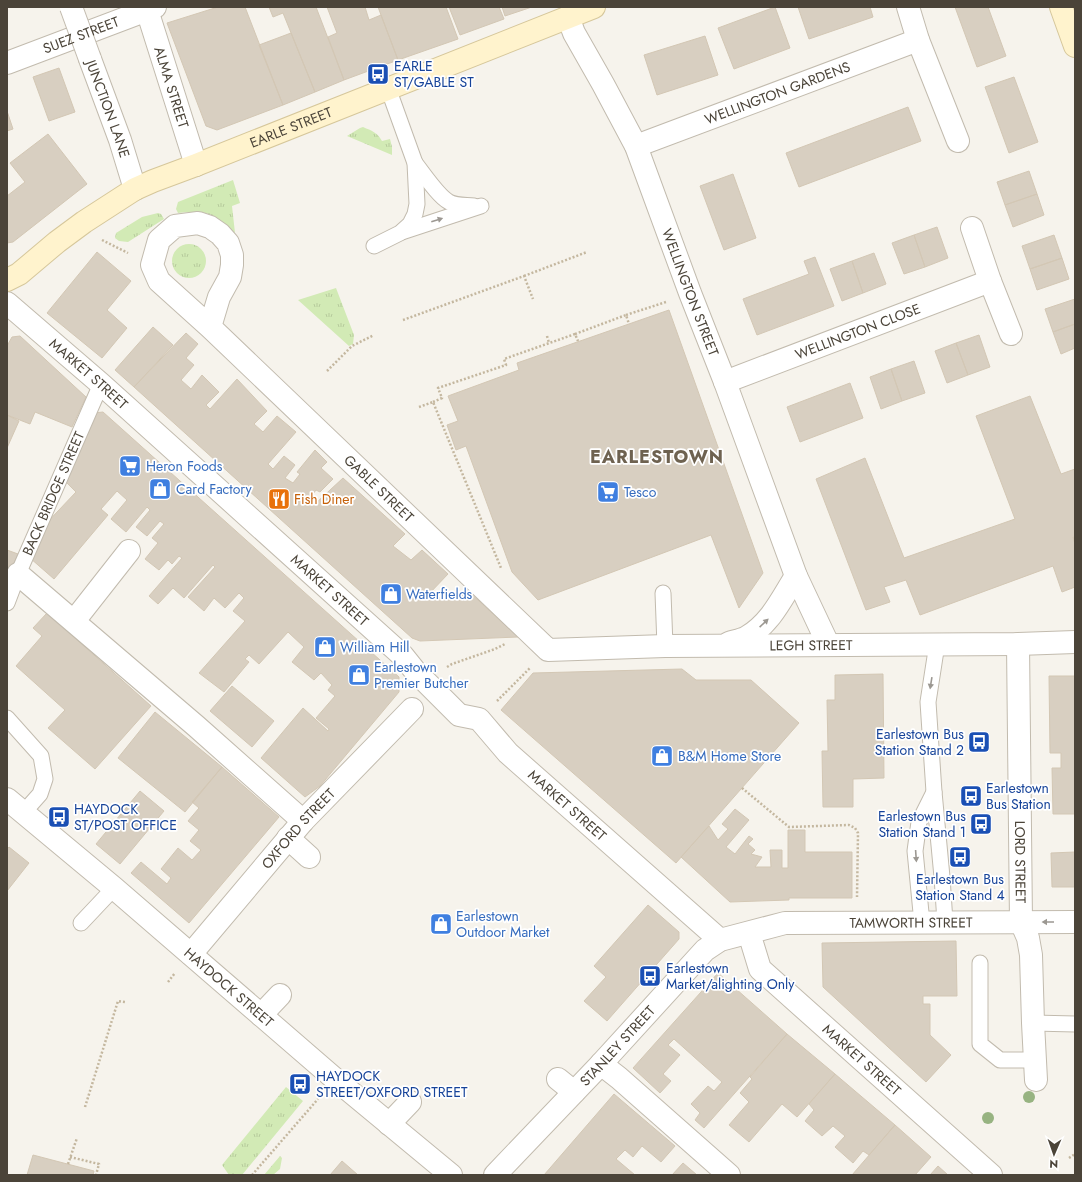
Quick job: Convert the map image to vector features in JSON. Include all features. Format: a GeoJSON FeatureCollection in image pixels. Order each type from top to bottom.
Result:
{"type":"FeatureCollection","features":[{"type":"Feature","properties":{"kind":"street","name":"JUNCTION LANE"},"geometry":{"type":"LineString","coordinates":[[71,7],[120,140],[135,189]]}},
{"type":"Feature","properties":{"kind":"street","name":"EARLE STREET"},"geometry":{"type":"LineString","coordinates":[[7,280],[18,274],[84,222],[135,189],[153,180],[196,165],[594,7]]}},
{"type":"Feature","properties":{"kind":"street"},"geometry":{"type":"LineString","coordinates":[[908,7],[918,40],[958,141]]}},
{"type":"Feature","properties":{"kind":"street"},"geometry":{"type":"LineString","coordinates":[[1061,7],[1075,46]]}},
{"type":"Feature","properties":{"kind":"street","name":"SUEZ STREET"},"geometry":{"type":"LineString","coordinates":[[7,63],[151,8]]}},
{"type":"Feature","properties":{"kind":"street","name":"ALMA STREET"},"geometry":{"type":"LineString","coordinates":[[151,8],[196,165]]}},
{"type":"Feature","properties":{"kind":"street","name":"WELLINGTON STREET"},"geometry":{"type":"LineString","coordinates":[[568,17],[574,33],[636,146],[796,576],[828,644]]}},
{"type":"Feature","properties":{"kind":"street","name":"WELLINGTON GARDENS"},"geometry":{"type":"LineString","coordinates":[[636,146],[918,40]]}},
{"type":"Feature","properties":{"kind":"street"},"geometry":{"type":"LineString","coordinates":[[152,265],[159,240],[175,226],[198,223],[210,227],[220,234],[228,243],[232,255],[232,265],[230,276],[219,297],[210,327]]}},
{"type":"Feature","properties":{"kind":"street"},"geometry":{"type":"LineString","coordinates":[[972,228],[990,281],[1011,334]]}},
{"type":"Feature","properties":{"kind":"street","name":"GABLE STREET"},"geometry":{"type":"LineString","coordinates":[[152,265],[159,281],[210,327],[548,650]]}},
{"type":"Feature","properties":{"kind":"street","name":"WELLINGTON CLOSE"},"geometry":{"type":"LineString","coordinates":[[725,382],[990,281]]}},
{"type":"Feature","properties":{"kind":"street","name":"MARKET STREET"},"geometry":{"type":"LineString","coordinates":[[7,303],[101,384],[397,650],[459,715],[479,719],[508,753],[720,940]]}},
{"type":"Feature","properties":{"kind":"street"},"geometry":{"type":"LineString","coordinates":[[74,621],[129,551]]}},
{"type":"Feature","properties":{"kind":"street"},"geometry":{"type":"LineString","coordinates":[[18,574],[196,726],[303,821]]}},
{"type":"Feature","properties":{"kind":"street"},"geometry":{"type":"LineString","coordinates":[[718,647],[746,637],[764,624],[774,613],[796,576]]}},
{"type":"Feature","properties":{"kind":"street","name":"LEGH STREET"},"geometry":{"type":"LineString","coordinates":[[548,650],[665,646],[718,647],[828,644],[1018,644],[1075,642]]}},
{"type":"Feature","properties":{"kind":"street","name":"LORD STREET"},"geometry":{"type":"LineString","coordinates":[[1018,644],[1022,922],[1028,938],[1031,955],[1036,1070]]}},
{"type":"Feature","properties":{"kind":"street","name":"OXFORD STREET"},"geometry":{"type":"LineString","coordinates":[[191,954],[303,821],[412,709]]}},
{"type":"Feature","properties":{"kind":"street","name":"HAYDOCK STREET"},"geometry":{"type":"LineString","coordinates":[[7,798],[114,888],[335,1079],[451,1175]]}},
{"type":"Feature","properties":{"kind":"street"},"geometry":{"type":"LineString","coordinates":[[288,838],[310,857]]}},
{"type":"Feature","properties":{"kind":"street","name":"TAMWORTH STREET"},"geometry":{"type":"LineString","coordinates":[[749,933],[785,923],[1075,922]]}},
{"type":"Feature","properties":{"kind":"street","name":"MARKET STREET"},"geometry":{"type":"LineString","coordinates":[[749,933],[760,969],[991,1175]]}},
{"type":"Feature","properties":{"kind":"street","name":"STANLEY STREET"},"geometry":{"type":"LineString","coordinates":[[495,1175],[566,1086],[601,1064],[705,950],[720,940],[749,933]]}},
{"type":"Feature","properties":{"kind":"street"},"geometry":{"type":"LineString","coordinates":[[261,1015],[280,995]]}},
{"type":"Feature","properties":{"kind":"street"},"geometry":{"type":"LineString","coordinates":[[601,1064],[619,1078],[729,1175]]}},
{"type":"Feature","properties":{"kind":"street"},"geometry":{"type":"LineString","coordinates":[[389,1124],[410,1102]]}},
{"type":"Feature","properties":{"kind":"lane"},"geometry":{"type":"LineString","coordinates":[[374,246],[400,232],[410,224],[417,204],[415,163],[388,88]]}},
{"type":"Feature","properties":{"kind":"lane"},"geometry":{"type":"LineString","coordinates":[[400,232],[481,206],[460,205],[448,202],[415,163]]}},
{"type":"Feature","properties":{"kind":"lane","name":"BACK BRIDGE STREET"},"geometry":{"type":"LineString","coordinates":[[7,603],[18,574],[101,384]]}},
{"type":"Feature","properties":{"kind":"lane"},"geometry":{"type":"LineString","coordinates":[[664,593],[665,646]]}},
{"type":"Feature","properties":{"kind":"lane"},"geometry":{"type":"LineString","coordinates":[[937,644],[928,702],[934,792],[946,922]]}},
{"type":"Feature","properties":{"kind":"lane"},"geometry":{"type":"LineString","coordinates":[[7,718],[41,756],[43,764],[45,779],[40,794],[24,812]]}},
{"type":"Feature","properties":{"kind":"lane"},"geometry":{"type":"LineString","coordinates":[[922,922],[915,851],[919,822],[934,792]]}},
{"type":"Feature","properties":{"kind":"lane"},"geometry":{"type":"LineString","coordinates":[[80,924],[114,888]]}},
{"type":"Feature","properties":{"kind":"lane"},"geometry":{"type":"LineString","coordinates":[[980,963],[980,1044],[1000,1060],[1036,1070]]}},
{"type":"Feature","properties":{"kind":"lane"},"geometry":{"type":"LineString","coordinates":[[1033,1023],[1075,1024]]}},
{"type":"Feature","properties":{"kind":"path"},"geometry":{"type":"LineString","coordinates":[[84,222],[102,240],[152,265]]}},
{"type":"Feature","properties":{"kind":"path"},"geometry":{"type":"LineString","coordinates":[[403,320],[587,252]]}},
{"type":"Feature","properties":{"kind":"path"},"geometry":{"type":"LineString","coordinates":[[524,276],[532,299]]}},
{"type":"Feature","properties":{"kind":"path"},"geometry":{"type":"LineString","coordinates":[[419,407],[442,398],[438,388],[506,365],[504,359],[690,293]]}},
{"type":"Feature","properties":{"kind":"path"},"geometry":{"type":"LineString","coordinates":[[626,315],[629,324]]}},
{"type":"Feature","properties":{"kind":"path"},"geometry":{"type":"LineString","coordinates":[[575,334],[578,341]]}},
{"type":"Feature","properties":{"kind":"path"},"geometry":{"type":"LineString","coordinates":[[327,371],[352,346],[374,335]]}},
{"type":"Feature","properties":{"kind":"path"},"geometry":{"type":"LineString","coordinates":[[547,336],[549,343]]}},
{"type":"Feature","properties":{"kind":"path"},"geometry":{"type":"LineString","coordinates":[[433,402],[502,571]]}},
{"type":"Feature","properties":{"kind":"path"},"geometry":{"type":"LineString","coordinates":[[428,682],[452,664],[495,649],[506,643]]}},
{"type":"Feature","properties":{"kind":"path"},"geometry":{"type":"LineString","coordinates":[[479,719],[531,668]]}},
{"type":"Feature","properties":{"kind":"path"},"geometry":{"type":"LineString","coordinates":[[742,788],[789,827],[849,825],[855,828],[858,833],[856,902]]}},
{"type":"Feature","properties":{"kind":"path"},"geometry":{"type":"LineString","coordinates":[[85,1107],[118,1001],[125,1002]]}},
{"type":"Feature","properties":{"kind":"path"},"geometry":{"type":"LineString","coordinates":[[252,1175],[320,1097]]}},
{"type":"Feature","properties":{"kind":"path"},"geometry":{"type":"LineString","coordinates":[[68,1164],[77,1138]]}},
{"type":"Feature","properties":{"kind":"path"},"geometry":{"type":"LineString","coordinates":[[1069,1158],[1075,1154]]}},
{"type":"Feature","properties":{"kind":"path"},"geometry":{"type":"LineString","coordinates":[[70,1157],[99,1164],[96,1174],[98,1175]]}},
{"type":"Feature","properties":{"kind":"green space"},"geometry":{"type":"Polygon","coordinates":[[[363,127],[372,131],[382,141],[390,139],[392,155],[347,136],[363,127]]]}},
{"type":"Feature","properties":{"kind":"green space"},"geometry":{"type":"Polygon","coordinates":[[[233,180],[240,203],[232,206],[235,233],[216,217],[210,214],[197,212],[178,213],[176,209],[178,202],[233,180]]]}},
{"type":"Feature","properties":{"kind":"green space"},"geometry":{"type":"Polygon","coordinates":[[[158,213],[161,214],[164,219],[128,242],[119,241],[115,238],[116,233],[142,217],[158,213]]]}},
{"type":"Feature","properties":{"kind":"green space"},"geometry":{"type":"Polygon","coordinates":[[[189,244],[195,245],[201,249],[205,255],[205,267],[201,273],[195,277],[189,278],[183,277],[177,273],[173,267],[172,261],[173,255],[177,249],[183,245],[189,244]]]}},
{"type":"Feature","properties":{"kind":"green space"},"geometry":{"type":"Polygon","coordinates":[[[336,288],[354,335],[353,344],[349,346],[298,300],[336,288]]]}},
{"type":"Feature","properties":{"kind":"green space"},"geometry":{"type":"Polygon","coordinates":[[[286,1087],[303,1101],[242,1175],[229,1175],[222,1165],[286,1087]]]}},
{"type":"Feature","properties":{"kind":"green space"},"geometry":{"type":"Polygon","coordinates":[[[280,1156],[282,1158],[280,1169],[273,1175],[264,1175],[280,1156]]]}},
{"type":"Feature","properties":{"kind":"building"},"geometry":{"type":"Polygon","coordinates":[[[218,7],[245,7],[283,105],[217,130],[206,126],[167,23],[218,7]]]}},
{"type":"Feature","properties":{"kind":"building"},"geometry":{"type":"Polygon","coordinates":[[[269,7],[316,7],[344,80],[315,92],[283,13],[273,17],[269,7]]]}},
{"type":"Feature","properties":{"kind":"building"},"geometry":{"type":"Polygon","coordinates":[[[327,7],[365,7],[369,20],[381,15],[398,60],[344,80],[328,37],[337,33],[327,7]]]}},
{"type":"Feature","properties":{"kind":"building"},"geometry":{"type":"Polygon","coordinates":[[[378,7],[446,7],[458,39],[398,60],[378,7]]]}},
{"type":"Feature","properties":{"kind":"building"},"geometry":{"type":"Polygon","coordinates":[[[449,7],[499,7],[504,19],[460,35],[449,7]]]}},
{"type":"Feature","properties":{"kind":"building"},"geometry":{"type":"Polygon","coordinates":[[[502,7],[532,7],[505,16],[502,7]]]}},
{"type":"Feature","properties":{"kind":"building"},"geometry":{"type":"Polygon","coordinates":[[[775,7],[790,48],[734,69],[718,28],[775,7]]]}},
{"type":"Feature","properties":{"kind":"building"},"geometry":{"type":"Polygon","coordinates":[[[798,7],[870,7],[873,17],[809,39],[798,7]]]}},
{"type":"Feature","properties":{"kind":"building"},"geometry":{"type":"Polygon","coordinates":[[[955,7],[988,7],[1006,56],[977,67],[955,7]]]}},
{"type":"Feature","properties":{"kind":"building"},"geometry":{"type":"Polygon","coordinates":[[[291,33],[315,92],[283,105],[259,45],[291,33]]]}},
{"type":"Feature","properties":{"kind":"building"},"geometry":{"type":"Polygon","coordinates":[[[705,36],[718,75],[657,95],[644,55],[705,36]]]}},
{"type":"Feature","properties":{"kind":"building"},"geometry":{"type":"Polygon","coordinates":[[[59,68],[75,112],[49,121],[33,77],[59,68]]]}},
{"type":"Feature","properties":{"kind":"building"},"geometry":{"type":"Polygon","coordinates":[[[1014,77],[1038,142],[1009,153],[985,87],[1014,77]]]}},
{"type":"Feature","properties":{"kind":"building"},"geometry":{"type":"Polygon","coordinates":[[[908,107],[921,141],[799,187],[786,153],[908,107]]]}},
{"type":"Feature","properties":{"kind":"building"},"geometry":{"type":"Polygon","coordinates":[[[7,111],[13,129],[7,131],[7,111]]]}},
{"type":"Feature","properties":{"kind":"building"},"geometry":{"type":"Polygon","coordinates":[[[48,134],[87,184],[13,242],[7,243],[7,196],[25,182],[10,163],[48,134]]]}},
{"type":"Feature","properties":{"kind":"building"},"geometry":{"type":"Polygon","coordinates":[[[1029,171],[1037,194],[1005,205],[997,182],[1029,171]]]}},
{"type":"Feature","properties":{"kind":"building"},"geometry":{"type":"Polygon","coordinates":[[[733,174],[756,238],[724,250],[700,186],[733,174]]]}},
{"type":"Feature","properties":{"kind":"building"},"geometry":{"type":"Polygon","coordinates":[[[1037,194],[1044,215],[1013,227],[1005,205],[1037,194]]]}},
{"type":"Feature","properties":{"kind":"building"},"geometry":{"type":"Polygon","coordinates":[[[937,227],[948,258],[925,267],[914,235],[937,227]]]}},
{"type":"Feature","properties":{"kind":"building"},"geometry":{"type":"Polygon","coordinates":[[[914,235],[925,267],[904,274],[892,243],[914,235]]]}},
{"type":"Feature","properties":{"kind":"building"},"geometry":{"type":"Polygon","coordinates":[[[1054,235],[1062,258],[1030,269],[1022,246],[1054,235]]]}},
{"type":"Feature","properties":{"kind":"building"},"geometry":{"type":"Polygon","coordinates":[[[97,252],[131,281],[107,310],[127,328],[102,358],[47,313],[97,252]]]}},
{"type":"Feature","properties":{"kind":"building"},"geometry":{"type":"Polygon","coordinates":[[[874,253],[886,284],[863,293],[852,261],[874,253]]]}},
{"type":"Feature","properties":{"kind":"building"},"geometry":{"type":"Polygon","coordinates":[[[815,257],[834,306],[757,335],[743,299],[809,274],[804,261],[815,257]]]}},
{"type":"Feature","properties":{"kind":"building"},"geometry":{"type":"Polygon","coordinates":[[[1062,258],[1069,279],[1037,290],[1030,269],[1062,258]]]}},
{"type":"Feature","properties":{"kind":"building"},"geometry":{"type":"Polygon","coordinates":[[[852,261],[863,293],[842,301],[830,269],[852,261]]]}},
{"type":"Feature","properties":{"kind":"building"},"geometry":{"type":"Polygon","coordinates":[[[1075,299],[1075,324],[1053,332],[1045,309],[1075,299]]]}},
{"type":"Feature","properties":{"kind":"building","name":"Tesco"},"geometry":{"type":"Polygon","coordinates":[[[669,310],[763,573],[739,608],[711,535],[538,600],[512,572],[466,446],[456,450],[447,425],[458,421],[448,396],[519,370],[517,363],[669,310]]]}},
{"type":"Feature","properties":{"kind":"building"},"geometry":{"type":"Polygon","coordinates":[[[1075,324],[1075,348],[1061,354],[1053,332],[1075,324]]]}},
{"type":"Feature","properties":{"kind":"building"},"geometry":{"type":"Polygon","coordinates":[[[153,327],[173,345],[134,387],[115,370],[153,327]]]}},
{"type":"Feature","properties":{"kind":"building"},"geometry":{"type":"Polygon","coordinates":[[[186,333],[198,344],[186,358],[194,365],[181,380],[191,389],[202,375],[219,392],[206,405],[210,409],[237,379],[267,411],[254,424],[263,432],[277,416],[296,432],[268,464],[273,469],[284,456],[295,465],[285,478],[293,483],[300,474],[297,472],[315,450],[327,462],[321,468],[333,479],[320,492],[316,490],[310,498],[316,503],[343,478],[405,534],[393,546],[411,560],[422,550],[448,574],[428,595],[431,598],[462,597],[462,593],[466,589],[518,637],[420,641],[412,638],[134,387],[186,333]]]}},
{"type":"Feature","properties":{"kind":"building"},"geometry":{"type":"Polygon","coordinates":[[[979,335],[990,367],[968,375],[956,343],[979,335]]]}},
{"type":"Feature","properties":{"kind":"building"},"geometry":{"type":"Polygon","coordinates":[[[20,336],[86,397],[72,427],[35,412],[30,424],[7,415],[7,346],[12,337],[20,336]]]}},
{"type":"Feature","properties":{"kind":"building"},"geometry":{"type":"Polygon","coordinates":[[[956,343],[968,375],[947,383],[935,351],[956,343]]]}},
{"type":"Feature","properties":{"kind":"building"},"geometry":{"type":"Polygon","coordinates":[[[914,361],[925,393],[902,401],[891,369],[914,361]]]}},
{"type":"Feature","properties":{"kind":"building"},"geometry":{"type":"Polygon","coordinates":[[[891,369],[902,401],[881,409],[870,377],[891,369]]]}},
{"type":"Feature","properties":{"kind":"building"},"geometry":{"type":"Polygon","coordinates":[[[850,383],[863,418],[800,442],[787,407],[850,383]]]}},
{"type":"Feature","properties":{"kind":"building"},"geometry":{"type":"Polygon","coordinates":[[[1030,396],[1061,474],[1075,469],[1075,538],[1073,537],[1075,544],[1075,587],[1062,592],[1053,566],[920,615],[906,580],[884,587],[890,602],[866,610],[816,479],[865,458],[904,558],[1015,519],[976,416],[1030,396]]]}},
{"type":"Feature","properties":{"kind":"building"},"geometry":{"type":"Polygon","coordinates":[[[103,412],[399,677],[399,692],[320,786],[305,797],[261,758],[303,708],[328,731],[329,729],[316,718],[335,696],[328,690],[332,685],[321,673],[314,680],[292,662],[304,647],[288,632],[259,664],[249,655],[245,659],[249,662],[224,692],[199,673],[245,621],[233,611],[244,598],[239,593],[225,608],[214,598],[204,611],[188,597],[215,567],[213,565],[184,598],[173,588],[158,604],[149,596],[182,558],[179,556],[172,564],[168,560],[159,570],[145,559],[158,543],[152,538],[164,524],[160,521],[147,536],[136,527],[150,510],[147,507],[126,532],[111,519],[127,500],[117,491],[101,509],[108,515],[54,579],[30,558],[40,530],[76,492],[64,480],[94,413],[103,412]]]}},
{"type":"Feature","properties":{"kind":"building"},"geometry":{"type":"Polygon","coordinates":[[[7,415],[19,421],[7,448],[7,415]]]}},
{"type":"Feature","properties":{"kind":"building"},"geometry":{"type":"Polygon","coordinates":[[[7,550],[18,554],[7,580],[7,550]]]}},
{"type":"Feature","properties":{"kind":"building"},"geometry":{"type":"Polygon","coordinates":[[[47,613],[151,706],[95,769],[48,728],[65,710],[16,666],[42,636],[33,628],[47,613]]]}},
{"type":"Feature","properties":{"kind":"building","name":"B&M Home Store"},"geometry":{"type":"Polygon","coordinates":[[[682,669],[696,680],[751,680],[799,723],[676,863],[501,710],[533,673],[682,669]]]}},
{"type":"Feature","properties":{"kind":"building"},"geometry":{"type":"Polygon","coordinates":[[[883,674],[884,778],[853,779],[853,807],[823,807],[822,751],[828,751],[827,700],[835,700],[835,675],[883,674]]]}},
{"type":"Feature","properties":{"kind":"building"},"geometry":{"type":"Polygon","coordinates":[[[1049,676],[1075,676],[1075,814],[1053,814],[1052,768],[1061,768],[1061,753],[1050,753],[1049,676]]]}},
{"type":"Feature","properties":{"kind":"building"},"geometry":{"type":"Polygon","coordinates":[[[232,686],[274,721],[252,747],[210,711],[232,686]]]}},
{"type":"Feature","properties":{"kind":"building"},"geometry":{"type":"Polygon","coordinates":[[[155,712],[222,767],[185,812],[118,758],[155,712]]]}},
{"type":"Feature","properties":{"kind":"building"},"geometry":{"type":"Polygon","coordinates":[[[222,767],[279,817],[189,923],[131,873],[141,862],[167,884],[171,878],[161,869],[178,848],[192,860],[201,850],[190,841],[199,830],[188,821],[199,808],[192,802],[222,767]]]}},
{"type":"Feature","properties":{"kind":"building"},"geometry":{"type":"Polygon","coordinates":[[[140,791],[164,811],[120,864],[96,844],[140,791]]]}},
{"type":"Feature","properties":{"kind":"building"},"geometry":{"type":"Polygon","coordinates":[[[735,809],[749,820],[726,847],[735,854],[749,836],[753,839],[748,844],[755,850],[751,854],[762,857],[755,867],[771,867],[770,850],[782,850],[782,868],[788,868],[788,830],[805,830],[805,852],[852,852],[852,898],[789,898],[789,900],[730,902],[681,857],[709,826],[718,840],[728,829],[722,824],[735,809]]]}},
{"type":"Feature","properties":{"kind":"building"},"geometry":{"type":"Polygon","coordinates":[[[9,847],[29,863],[7,891],[7,849],[9,847]]]}},
{"type":"Feature","properties":{"kind":"building"},"geometry":{"type":"Polygon","coordinates":[[[1075,852],[1075,887],[1052,887],[1051,853],[1075,852]]]}},
{"type":"Feature","properties":{"kind":"building"},"geometry":{"type":"Polygon","coordinates":[[[648,905],[679,932],[679,939],[607,1021],[584,1001],[606,977],[594,966],[648,905]]]}},
{"type":"Feature","properties":{"kind":"building"},"geometry":{"type":"Polygon","coordinates":[[[956,941],[957,996],[923,996],[923,1004],[930,1004],[930,1035],[951,1055],[926,1082],[823,987],[822,943],[956,941]]]}},
{"type":"Feature","properties":{"kind":"building"},"geometry":{"type":"Polygon","coordinates":[[[718,973],[787,1034],[704,1128],[695,1120],[700,1113],[691,1104],[708,1086],[714,1091],[722,1082],[674,1039],[668,1045],[680,1055],[663,1074],[671,1081],[660,1093],[633,1068],[718,973]]]}},
{"type":"Feature","properties":{"kind":"building"},"geometry":{"type":"Polygon","coordinates":[[[787,1034],[835,1074],[797,1117],[782,1104],[749,1142],[729,1125],[749,1102],[740,1093],[752,1079],[750,1077],[787,1034]]]}},
{"type":"Feature","properties":{"kind":"building"},"geometry":{"type":"Polygon","coordinates":[[[835,1074],[895,1125],[869,1155],[863,1151],[853,1163],[835,1147],[845,1136],[833,1126],[822,1136],[805,1121],[814,1110],[809,1104],[835,1074]]]}},
{"type":"Feature","properties":{"kind":"building"},"geometry":{"type":"Polygon","coordinates":[[[614,1094],[675,1146],[661,1162],[642,1146],[633,1157],[625,1150],[616,1159],[635,1175],[544,1175],[614,1094]]]}},
{"type":"Feature","properties":{"kind":"building"},"geometry":{"type":"Polygon","coordinates":[[[895,1125],[931,1157],[915,1175],[852,1175],[895,1125]]]}},
{"type":"Feature","properties":{"kind":"building"},"geometry":{"type":"Polygon","coordinates":[[[33,1155],[94,1171],[93,1175],[27,1175],[33,1155]]]}},
{"type":"Feature","properties":{"kind":"building"},"geometry":{"type":"Polygon","coordinates":[[[342,1161],[358,1175],[330,1175],[342,1161]]]}},
{"type":"Feature","properties":{"kind":"building"},"geometry":{"type":"Polygon","coordinates":[[[683,1163],[697,1175],[672,1175],[683,1163]]]}},
{"type":"Feature","properties":{"kind":"building"},"geometry":{"type":"Polygon","coordinates":[[[938,1166],[948,1175],[930,1175],[938,1166]]]}},
{"type":"Feature","properties":{"kind":"place","name":"EARLE ST/GABLE ST"},"geometry":{"type":"Point","coordinates":[378,74]}},
{"type":"Feature","properties":{"kind":"place","name":"Heron Foods"},"geometry":{"type":"Point","coordinates":[130,466]}},
{"type":"Feature","properties":{"kind":"place","name":"Card Factory"},"geometry":{"type":"Point","coordinates":[160,489]}},
{"type":"Feature","properties":{"kind":"place","name":"Tesco"},"geometry":{"type":"Point","coordinates":[608,492]}},
{"type":"Feature","properties":{"kind":"place","name":"Fish Diner"},"geometry":{"type":"Point","coordinates":[279,499]}},
{"type":"Feature","properties":{"kind":"place","name":"Waterfields"},"geometry":{"type":"Point","coordinates":[391,594]}},
{"type":"Feature","properties":{"kind":"place","name":"William Hill"},"geometry":{"type":"Point","coordinates":[325,647]}},
{"type":"Feature","properties":{"kind":"place","name":"Earlestown Premier Butcher"},"geometry":{"type":"Point","coordinates":[359,675]}},
{"type":"Feature","properties":{"kind":"place","name":"Earlestown Bus Station Stand 2"},"geometry":{"type":"Point","coordinates":[979,742]}},
{"type":"Feature","properties":{"kind":"place","name":"B&M Home Store"},"geometry":{"type":"Point","coordinates":[662,756]}},
{"type":"Feature","properties":{"kind":"place","name":"Earlestown Bus Station"},"geometry":{"type":"Point","coordinates":[971,796]}},
{"type":"Feature","properties":{"kind":"place","name":"HAYDOCK ST/POST OFFICE"},"geometry":{"type":"Point","coordinates":[59,817]}},
{"type":"Feature","properties":{"kind":"place","name":"Earlestown Bus Station Stand 1"},"geometry":{"type":"Point","coordinates":[981,824]}},
{"type":"Feature","properties":{"kind":"place","name":"Earlestown Bus Station Stand 4"},"geometry":{"type":"Point","coordinates":[960,857]}},
{"type":"Feature","properties":{"kind":"place","name":"Earlestown Outdoor Market"},"geometry":{"type":"Point","coordinates":[441,924]}},
{"type":"Feature","properties":{"kind":"place","name":"Earlestown Market/alighting Only"},"geometry":{"type":"Point","coordinates":[650,976]}},
{"type":"Feature","properties":{"kind":"place","name":"HAYDOCK STREET/OXFORD STREET"},"geometry":{"type":"Point","coordinates":[300,1084]}},
{"type":"Feature","properties":{"kind":"district","name":"EARLESTOWN"},"geometry":{"type":"Point","coordinates":[657,457]}}]}
